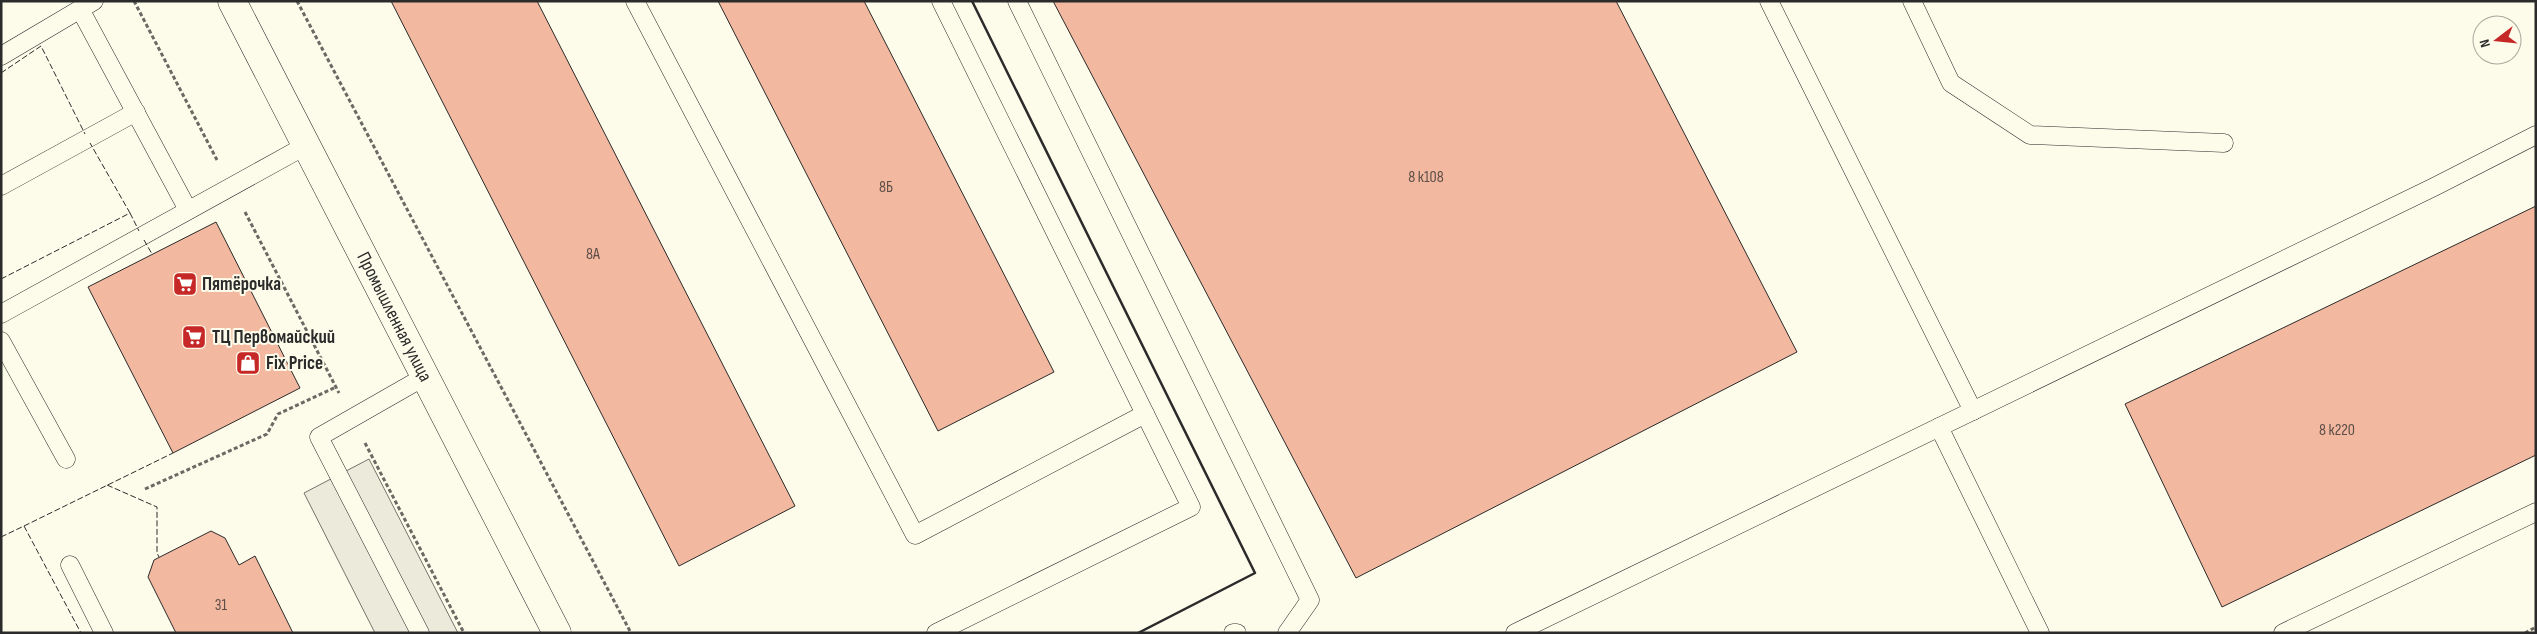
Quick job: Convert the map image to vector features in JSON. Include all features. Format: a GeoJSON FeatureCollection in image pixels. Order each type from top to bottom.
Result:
{"type":"FeatureCollection","features":[{"type":"Feature","properties":{"kind":"main road","name":"Промышленная улица"},"geometry":{"type":"LineString","coordinates":[[232,1],[557,633]]}},
{"type":"Feature","properties":{"kind":"lane"},"geometry":{"type":"LineString","coordinates":[[635,1],[915,535],[1145,414]]}},
{"type":"Feature","properties":{"kind":"lane"},"geometry":{"type":"LineString","coordinates":[[936,633],[1191,508],[941,1]]}},
{"type":"Feature","properties":{"kind":"lane"},"geometry":{"type":"LineString","coordinates":[[1017,1],[1310,600],[1287,633]]}},
{"type":"Feature","properties":{"kind":"lane"},"geometry":{"type":"LineString","coordinates":[[1769,1],[1973,411]]}},
{"type":"Feature","properties":{"kind":"lane"},"geometry":{"type":"LineString","coordinates":[[1912,1],[1951,82],[2030,135],[2224,143]]}},
{"type":"Feature","properties":{"kind":"lane"},"geometry":{"type":"LineString","coordinates":[[1,56],[87,5],[136,112],[188,210]]}},
{"type":"Feature","properties":{"kind":"lane"},"geometry":{"type":"LineString","coordinates":[[1,186],[136,112]]}},
{"type":"Feature","properties":{"kind":"lane"},"geometry":{"type":"LineString","coordinates":[[1515,633],[2425,192],[2536,135]]}},
{"type":"Feature","properties":{"kind":"lane"},"geometry":{"type":"LineString","coordinates":[[1,314],[305,146]]}},
{"type":"Feature","properties":{"kind":"lane"},"geometry":{"type":"LineString","coordinates":[[1,341],[66,459]]}},
{"type":"Feature","properties":{"kind":"lane"},"geometry":{"type":"LineString","coordinates":[[420,633],[319,437],[424,377]]}},
{"type":"Feature","properties":{"kind":"lane"},"geometry":{"type":"LineString","coordinates":[[1939,427],[2040,633]]}},
{"type":"Feature","properties":{"kind":"lane"},"geometry":{"type":"LineString","coordinates":[[2283,633],[2536,512]]}},
{"type":"Feature","properties":{"kind":"lane"},"geometry":{"type":"LineString","coordinates":[[70,565],[104,633]]}},
{"type":"Feature","properties":{"kind":"path"},"geometry":{"type":"LineString","coordinates":[[134,1],[464,633]]}},
{"type":"Feature","properties":{"kind":"path"},"geometry":{"type":"LineString","coordinates":[[297,1],[631,633]]}},
{"type":"Feature","properties":{"kind":"path"},"geometry":{"type":"LineString","coordinates":[[145,489],[267,434],[278,414],[336,387]]}},
{"type":"Feature","properties":{"kind":"path"},"geometry":{"type":"LineString","coordinates":[[2525,633],[2536,627]]}},
{"type":"Feature","properties":{"kind":"shaded area"},"geometry":{"type":"Polygon","coordinates":[[[369,459],[458,633],[375,633],[304,493],[369,459]]]}},
{"type":"Feature","properties":{"kind":"building"},"geometry":{"type":"Polygon","coordinates":[[[391,1],[537,1],[795,506],[679,566],[391,1]]]}},
{"type":"Feature","properties":{"kind":"building"},"geometry":{"type":"Polygon","coordinates":[[[718,1],[864,1],[1054,372],[938,431],[718,1]]]}},
{"type":"Feature","properties":{"kind":"building"},"geometry":{"type":"Polygon","coordinates":[[[1053,1],[1616,1],[1797,352],[1356,578],[1053,1]]]}},
{"type":"Feature","properties":{"kind":"building"},"geometry":{"type":"Polygon","coordinates":[[[2536,206],[2536,455],[2222,607],[2125,404],[2536,206]]]}},
{"type":"Feature","properties":{"kind":"building","name":"ТЦ Первомайский"},"geometry":{"type":"Polygon","coordinates":[[[216,222],[300,388],[173,453],[88,287],[216,222]]]}},
{"type":"Feature","properties":{"kind":"building"},"geometry":{"type":"Polygon","coordinates":[[[211,531],[225,538],[239,565],[255,556],[293,633],[176,633],[148,577],[154,560],[211,531]]]}},
{"type":"Feature","properties":{"kind":"fence"},"geometry":{"type":"LineString","coordinates":[[1,73],[41,46],[85,134]]}},
{"type":"Feature","properties":{"kind":"fence"},"geometry":{"type":"LineString","coordinates":[[1,279],[130,213],[90,143]]}},
{"type":"Feature","properties":{"kind":"fence"},"geometry":{"type":"LineString","coordinates":[[130,213],[139,231]]}},
{"type":"Feature","properties":{"kind":"fence"},"geometry":{"type":"LineString","coordinates":[[144,240],[152,254]]}},
{"type":"Feature","properties":{"kind":"fence"},"geometry":{"type":"LineString","coordinates":[[24,526],[173,453]]}},
{"type":"Feature","properties":{"kind":"fence"},"geometry":{"type":"LineString","coordinates":[[107,485],[157,507],[157,553],[159,557]]}},
{"type":"Feature","properties":{"kind":"fence"},"geometry":{"type":"LineString","coordinates":[[1,537],[24,526],[81,633]]}},
{"type":"Feature","properties":{"kind":"wall"},"geometry":{"type":"LineString","coordinates":[[972,1],[1255,573],[1138,633]]}},
{"type":"Feature","properties":{"kind":"place","name":"Пятёрочка"},"geometry":{"type":"Point","coordinates":[185,284]}},
{"type":"Feature","properties":{"kind":"place","name":"ТЦ Первомайский"},"geometry":{"type":"Point","coordinates":[194,337]}},
{"type":"Feature","properties":{"kind":"place","name":"Fix Price"},"geometry":{"type":"Point","coordinates":[248,363]}}]}
